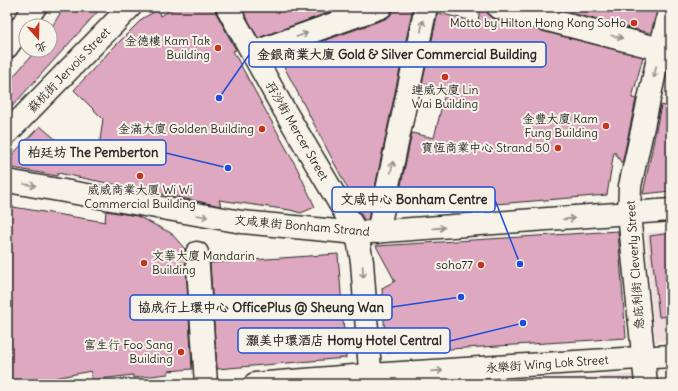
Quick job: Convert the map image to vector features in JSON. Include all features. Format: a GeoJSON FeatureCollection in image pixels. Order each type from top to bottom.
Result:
{"type":"FeatureCollection","features":[{"type":"Feature","properties":{"kind":"street"},"geometry":{"type":"LineString","coordinates":[[7,47],[34,7]]}},
{"type":"Feature","properties":{"kind":"street","name":"蘇杭街 Jervois Street"},"geometry":{"type":"LineString","coordinates":[[7,133],[130,7]]}},
{"type":"Feature","properties":{"kind":"street","name":"孖沙街 Mercer Street"},"geometry":{"type":"LineString","coordinates":[[227,7],[252,52],[367,233]]}},
{"type":"Feature","properties":{"kind":"street"},"geometry":{"type":"LineString","coordinates":[[252,52],[381,7]]}},
{"type":"Feature","properties":{"kind":"street"},"geometry":{"type":"LineString","coordinates":[[371,380],[362,262],[367,233],[426,7]]}},
{"type":"Feature","properties":{"kind":"street"},"geometry":{"type":"LineString","coordinates":[[498,7],[660,48]]}},
{"type":"Feature","properties":{"kind":"street","name":"急庇利街 Cleverly Street"},"geometry":{"type":"LineString","coordinates":[[646,384],[629,214],[630,186],[660,48],[671,7]]}},
{"type":"Feature","properties":{"kind":"street","name":"文咸東街 Bonham Strand"},"geometry":{"type":"LineString","coordinates":[[7,181],[242,222],[367,233],[671,210]]}},
{"type":"Feature","properties":{"kind":"street"},"geometry":{"type":"LineString","coordinates":[[197,253],[206,384]]}},
{"type":"Feature","properties":{"kind":"street","name":"永樂街 Wing Lok Street"},"geometry":{"type":"LineString","coordinates":[[255,384],[371,380],[671,356]]}},
{"type":"Feature","properties":{"kind":"shaded area"},"geometry":{"type":"Polygon","coordinates":[[[671,231],[671,340],[655,342],[646,233],[671,231]]]}},
{"type":"Feature","properties":{"kind":"shaded area"},"geometry":{"type":"Polygon","coordinates":[[[632,374],[633,384],[474,384],[632,374]]]}},
{"type":"Feature","properties":{"kind":"building"},"geometry":{"type":"Polygon","coordinates":[[[64,7],[102,7],[58,56],[57,18],[64,7]]]}},
{"type":"Feature","properties":{"kind":"building"},"geometry":{"type":"Polygon","coordinates":[[[177,7],[215,7],[216,13],[236,50],[233,51],[297,168],[315,207],[301,213],[290,210],[219,200],[221,206],[58,173],[57,176],[7,167],[7,160],[40,126],[67,149],[90,153],[91,146],[99,148],[103,119],[74,90],[143,18],[158,10],[160,16],[177,7]]]}},
{"type":"Feature","properties":{"kind":"building"},"geometry":{"type":"Polygon","coordinates":[[[241,7],[344,7],[258,38],[241,7]]]}},
{"type":"Feature","properties":{"kind":"building"},"geometry":{"type":"Polygon","coordinates":[[[393,7],[413,7],[368,220],[364,220],[279,57],[385,19],[391,15],[393,7]]]}},
{"type":"Feature","properties":{"kind":"building"},"geometry":{"type":"Polygon","coordinates":[[[480,7],[486,7],[489,16],[495,19],[643,57],[632,98],[636,99],[622,164],[614,151],[607,195],[484,205],[437,202],[435,208],[396,209],[412,133],[434,138],[446,89],[422,84],[438,13],[478,22],[480,7]]]}},
{"type":"Feature","properties":{"kind":"building","name":"Motto by Hilton Hong Kong SoHo"},"geometry":{"type":"Polygon","coordinates":[[[548,7],[658,7],[651,32],[649,33],[548,7]]]}},
{"type":"Feature","properties":{"kind":"building"},"geometry":{"type":"Polygon","coordinates":[[[29,58],[56,58],[7,112],[7,84],[29,58]]]}},
{"type":"Feature","properties":{"kind":"building"},"geometry":{"type":"Polygon","coordinates":[[[661,105],[671,107],[671,191],[643,194],[661,105]]]}},
{"type":"Feature","properties":{"kind":"building"},"geometry":{"type":"Polygon","coordinates":[[[7,206],[105,222],[106,211],[137,216],[171,233],[185,249],[192,369],[168,371],[168,374],[133,378],[133,375],[92,380],[91,371],[45,380],[7,384],[7,206]]]}},
{"type":"Feature","properties":{"kind":"building"},"geometry":{"type":"Polygon","coordinates":[[[618,231],[626,338],[386,353],[382,288],[395,281],[376,246],[618,231]]]}},
{"type":"Feature","properties":{"kind":"building"},"geometry":{"type":"Polygon","coordinates":[[[671,233],[671,316],[659,317],[650,236],[671,233]]]}},
{"type":"Feature","properties":{"kind":"building"},"geometry":{"type":"Polygon","coordinates":[[[338,254],[346,358],[217,369],[210,263],[338,254]]]}},
{"type":"Feature","properties":{"kind":"place","name":"Motto by Hilton Hong Kong SoHo"},"geometry":{"type":"Point","coordinates":[634,23]}},
{"type":"Feature","properties":{"kind":"place","name":"金德樓 Kam Tak Building"},"geometry":{"type":"Point","coordinates":[218,48]}},
{"type":"Feature","properties":{"kind":"place","name":"連威大廈 Lin Wai Building"},"geometry":{"type":"Point","coordinates":[445,77]}},
{"type":"Feature","properties":{"kind":"place","name":"金銀商業大廈 Gold & Silver Commercial Building"},"geometry":{"type":"Point","coordinates":[219,98]}},
{"type":"Feature","properties":{"kind":"place","name":"金豐大廈 Kam Fung Building"},"geometry":{"type":"Point","coordinates":[606,126]}},
{"type":"Feature","properties":{"kind":"place","name":"金滿大廈 Golden Building"},"geometry":{"type":"Point","coordinates":[262,129]}},
{"type":"Feature","properties":{"kind":"place","name":"寶恆商業中心 Strand 50"},"geometry":{"type":"Point","coordinates":[558,148]}},
{"type":"Feature","properties":{"kind":"place","name":"柏廷坊 The Pemberton"},"geometry":{"type":"Point","coordinates":[228,168]}},
{"type":"Feature","properties":{"kind":"place","name":"威威商業大厦 Wi Wi Commercial Building"},"geometry":{"type":"Point","coordinates":[140,176]}},
{"type":"Feature","properties":{"kind":"place","name":"文華大廈 Mandarin Building"},"geometry":{"type":"Point","coordinates":[144,263]}},
{"type":"Feature","properties":{"kind":"place","name":"文咸中心 Bonham Centre"},"geometry":{"type":"Point","coordinates":[520,264]}},
{"type":"Feature","properties":{"kind":"place","name":"soho77"},"geometry":{"type":"Point","coordinates":[481,265]}},
{"type":"Feature","properties":{"kind":"place","name":"協成行上環中心 OfficePlus @ Sheung Wan"},"geometry":{"type":"Point","coordinates":[461,297]}},
{"type":"Feature","properties":{"kind":"place","name":"灝美中環酒店 Homy Hotel Central"},"geometry":{"type":"Point","coordinates":[523,323]}},
{"type":"Feature","properties":{"kind":"place","name":"富生行 Foo Sang Building"},"geometry":{"type":"Point","coordinates":[181,352]}}]}
